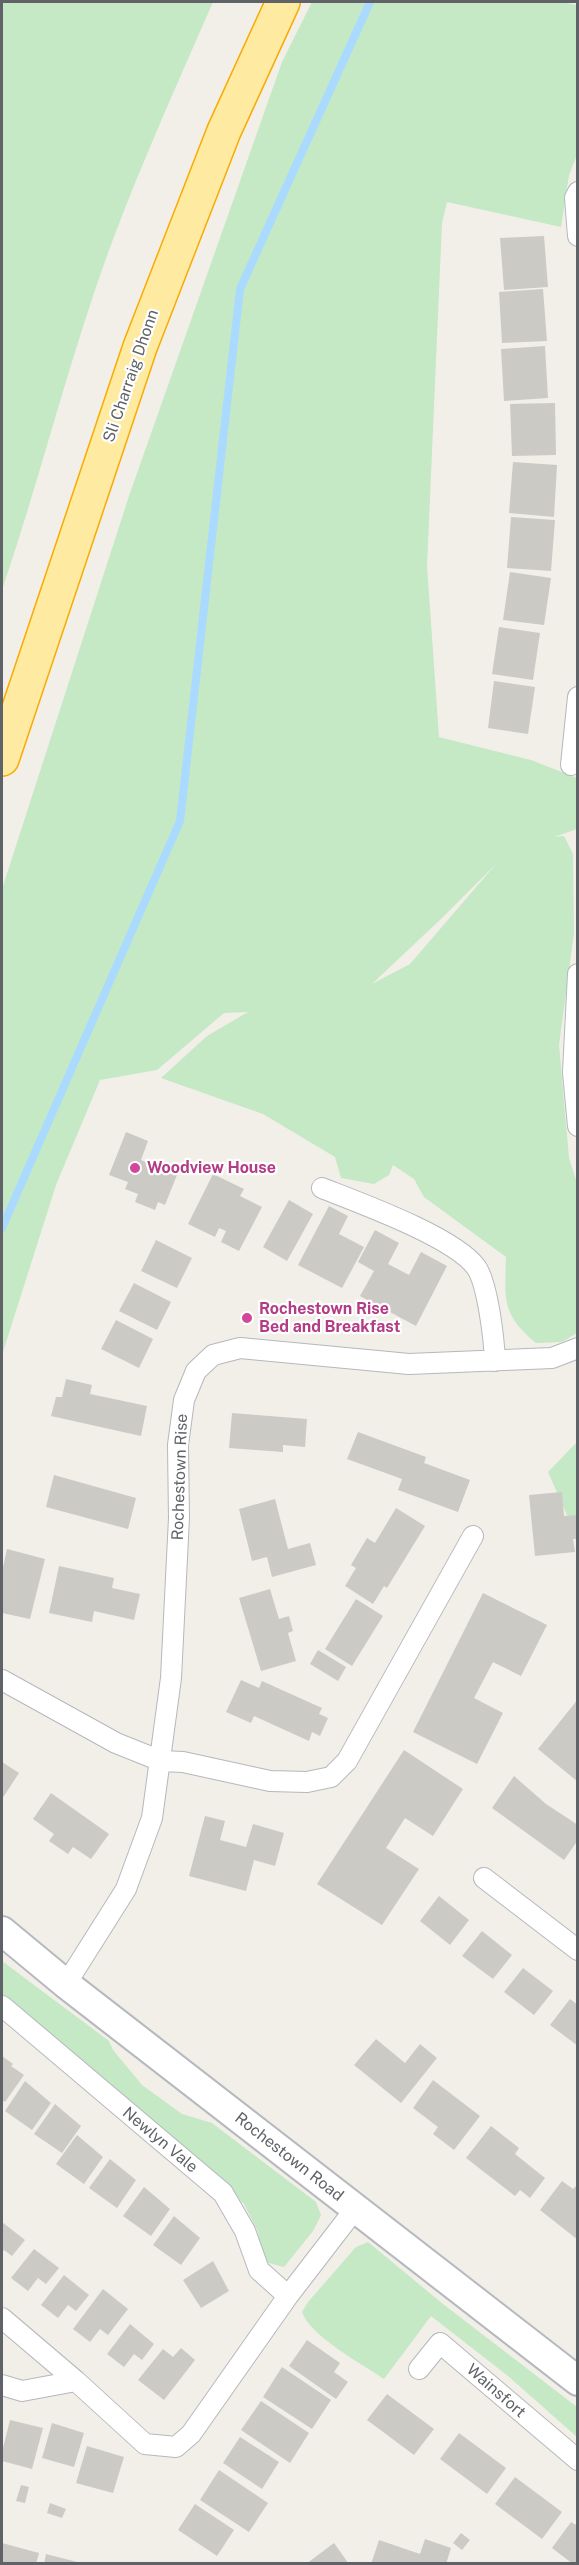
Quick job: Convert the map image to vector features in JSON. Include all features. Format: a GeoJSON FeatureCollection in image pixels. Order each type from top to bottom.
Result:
{"type":"FeatureCollection","features":[{"type":"Feature","properties":{"kind":"highway","name":"Sli Charraig Dhonn"},"geometry":{"type":"LineString","coordinates":[[2,759],[140,347],[224,131],[283,2]]}},
{"type":"Feature","properties":{"kind":"main road","name":"Rochestown Road"},"geometry":{"type":"LineString","coordinates":[[2,1931],[66,1984],[578,2381]]}},
{"type":"Feature","properties":{"kind":"street"},"geometry":{"type":"LineString","coordinates":[[578,192],[575,198],[578,236]]}},
{"type":"Feature","properties":{"kind":"street"},"geometry":{"type":"LineString","coordinates":[[571,765],[578,697]]}},
{"type":"Feature","properties":{"kind":"street"},"geometry":{"type":"LineString","coordinates":[[578,974],[573,1072],[578,1126]]}},
{"type":"Feature","properties":{"kind":"street"},"geometry":{"type":"LineString","coordinates":[[322,1188],[386,1214],[464,1254],[478,1269],[493,1326],[495,1361]]}},
{"type":"Feature","properties":{"kind":"street","name":"Rochestown Rise"},"geometry":{"type":"LineString","coordinates":[[66,1984],[126,1889],[152,1818],[171,1678],[179,1518],[178,1445],[184,1400],[196,1371],[213,1355],[240,1348],[409,1364],[552,1358],[578,1348]]}},
{"type":"Feature","properties":{"kind":"street"},"geometry":{"type":"LineString","coordinates":[[2,1680],[116,1743],[161,1761],[183,1762],[270,1781],[308,1782],[331,1777],[347,1761],[473,1536]]}},
{"type":"Feature","properties":{"kind":"street"},"geometry":{"type":"LineString","coordinates":[[484,1878],[578,1950]]}},
{"type":"Feature","properties":{"kind":"street","name":"Newlyn Vale"},"geometry":{"type":"LineString","coordinates":[[2,2006],[223,2193],[245,2230],[259,2270],[288,2296]]}},
{"type":"Feature","properties":{"kind":"street"},"geometry":{"type":"LineString","coordinates":[[2,2318],[145,2444],[176,2447],[191,2434],[288,2296],[355,2209]]}},
{"type":"Feature","properties":{"kind":"street","name":"Wainsfort"},"geometry":{"type":"LineString","coordinates":[[419,2369],[440,2343],[578,2460]]}},
{"type":"Feature","properties":{"kind":"street"},"geometry":{"type":"LineString","coordinates":[[2,2385],[22,2391],[76,2381]]}},
{"type":"Feature","properties":{"kind":"green space"},"geometry":{"type":"Polygon","coordinates":[[[2,2],[213,2],[152,143],[109,251],[2,590],[2,2]]]}},
{"type":"Feature","properties":{"kind":"green space"},"geometry":{"type":"Polygon","coordinates":[[[312,2],[562,2],[577,5],[577,155],[569,175],[561,227],[447,202],[442,223],[427,566],[439,737],[531,760],[577,778],[577,829],[554,837],[564,836],[573,854],[574,933],[559,1045],[569,1158],[577,1183],[577,1333],[562,1342],[536,1343],[525,1333],[516,1323],[508,1305],[505,1284],[506,1257],[424,1197],[414,1179],[393,1165],[389,1175],[374,1184],[341,1178],[335,1157],[263,1114],[161,1078],[207,1036],[248,1012],[224,1013],[157,1070],[100,1080],[56,1185],[2,1355],[2,889],[129,496],[282,62],[312,2]],[[496,864],[372,984],[410,964],[496,864]]]}},
{"type":"Feature","properties":{"kind":"green space"},"geometry":{"type":"Polygon","coordinates":[[[577,1442],[577,1538],[548,1472],[577,1442]]]}},
{"type":"Feature","properties":{"kind":"green space"},"geometry":{"type":"Polygon","coordinates":[[[2,1961],[109,2041],[113,2050],[142,2085],[182,2114],[212,2123],[316,2202],[321,2215],[313,2231],[284,2267],[265,2262],[260,2251],[258,2232],[244,2204],[201,2162],[2,1998],[2,1961]]]}},
{"type":"Feature","properties":{"kind":"green space"},"geometry":{"type":"Polygon","coordinates":[[[368,2242],[443,2304],[577,2407],[577,2437],[508,2376],[431,2316],[384,2379],[338,2349],[315,2330],[302,2312],[308,2302],[356,2247],[368,2242]]]}},
{"type":"Feature","properties":{"kind":"building"},"geometry":{"type":"Polygon","coordinates":[[[544,236],[548,287],[504,290],[500,238],[544,236]]]}},
{"type":"Feature","properties":{"kind":"building"},"geometry":{"type":"Polygon","coordinates":[[[543,289],[547,341],[502,343],[499,292],[543,289]]]}},
{"type":"Feature","properties":{"kind":"building"},"geometry":{"type":"Polygon","coordinates":[[[545,346],[548,398],[504,401],[501,349],[545,346]]]}},
{"type":"Feature","properties":{"kind":"building"},"geometry":{"type":"Polygon","coordinates":[[[555,403],[556,455],[512,456],[510,404],[555,403]]]}},
{"type":"Feature","properties":{"kind":"building"},"geometry":{"type":"Polygon","coordinates":[[[513,462],[557,465],[554,517],[509,513],[513,462]]]}},
{"type":"Feature","properties":{"kind":"building"},"geometry":{"type":"Polygon","coordinates":[[[511,517],[555,520],[551,571],[507,568],[511,517]]]}},
{"type":"Feature","properties":{"kind":"building"},"geometry":{"type":"Polygon","coordinates":[[[510,572],[551,578],[544,625],[503,620],[510,572]]]}},
{"type":"Feature","properties":{"kind":"building"},"geometry":{"type":"Polygon","coordinates":[[[499,627],[540,633],[533,680],[492,674],[499,627]]]}},
{"type":"Feature","properties":{"kind":"building"},"geometry":{"type":"Polygon","coordinates":[[[494,681],[535,687],[528,734],[488,728],[494,681]]]}},
{"type":"Feature","properties":{"kind":"building","name":"Woodview House"},"geometry":{"type":"Polygon","coordinates":[[[126,1132],[148,1141],[141,1160],[177,1175],[165,1205],[158,1202],[155,1210],[135,1202],[138,1194],[125,1189],[128,1182],[109,1175],[126,1132]]]}},
{"type":"Feature","properties":{"kind":"building"},"geometry":{"type":"Polygon","coordinates":[[[213,1174],[244,1189],[240,1196],[262,1207],[239,1251],[221,1242],[226,1231],[219,1228],[215,1237],[188,1224],[213,1174]]]}},
{"type":"Feature","properties":{"kind":"building"},"geometry":{"type":"Polygon","coordinates":[[[289,1200],[313,1214],[287,1261],[263,1247],[289,1200]]]}},
{"type":"Feature","properties":{"kind":"building"},"geometry":{"type":"Polygon","coordinates":[[[329,1206],[348,1216],[339,1234],[364,1247],[342,1288],[298,1265],[329,1206]]]}},
{"type":"Feature","properties":{"kind":"building"},"geometry":{"type":"Polygon","coordinates":[[[375,1230],[399,1243],[388,1264],[409,1275],[421,1252],[447,1266],[416,1326],[360,1296],[374,1271],[358,1262],[375,1230]]]}},
{"type":"Feature","properties":{"kind":"building"},"geometry":{"type":"Polygon","coordinates":[[[156,1240],[192,1258],[177,1288],[141,1271],[156,1240]]]}},
{"type":"Feature","properties":{"kind":"building"},"geometry":{"type":"Polygon","coordinates":[[[134,1283],[171,1302],[157,1330],[119,1311],[134,1283]]]}},
{"type":"Feature","properties":{"kind":"building"},"geometry":{"type":"Polygon","coordinates":[[[116,1320],[153,1339],[139,1368],[101,1349],[116,1320]]]}},
{"type":"Feature","properties":{"kind":"building"},"geometry":{"type":"Polygon","coordinates":[[[66,1379],[92,1385],[90,1394],[147,1406],[141,1436],[51,1416],[56,1397],[62,1397],[66,1379]]]}},
{"type":"Feature","properties":{"kind":"building"},"geometry":{"type":"Polygon","coordinates":[[[232,1413],[307,1419],[305,1447],[283,1445],[283,1452],[229,1448],[232,1413]]]}},
{"type":"Feature","properties":{"kind":"building"},"geometry":{"type":"Polygon","coordinates":[[[358,1432],[426,1457],[424,1463],[470,1480],[458,1512],[398,1490],[402,1479],[347,1459],[358,1432]]]}},
{"type":"Feature","properties":{"kind":"building"},"geometry":{"type":"Polygon","coordinates":[[[54,1475],[136,1498],[128,1529],[46,1507],[54,1475]]]}},
{"type":"Feature","properties":{"kind":"building"},"geometry":{"type":"Polygon","coordinates":[[[562,1492],[564,1516],[578,1515],[578,1539],[573,1539],[575,1552],[535,1556],[529,1495],[562,1492]]]}},
{"type":"Feature","properties":{"kind":"building"},"geometry":{"type":"Polygon","coordinates":[[[275,1499],[288,1549],[310,1543],[316,1565],[272,1577],[267,1557],[252,1561],[239,1509],[275,1499]]]}},
{"type":"Feature","properties":{"kind":"building"},"geometry":{"type":"Polygon","coordinates":[[[396,1508],[425,1526],[387,1588],[384,1586],[373,1604],[345,1586],[356,1568],[351,1565],[367,1538],[375,1543],[396,1508]]]}},
{"type":"Feature","properties":{"kind":"building"},"geometry":{"type":"Polygon","coordinates":[[[7,1549],[45,1559],[30,1619],[2,1613],[2,1572],[7,1549]]]}},
{"type":"Feature","properties":{"kind":"building"},"geometry":{"type":"Polygon","coordinates":[[[59,1566],[114,1578],[112,1588],[140,1594],[134,1620],[94,1611],[92,1622],[49,1613],[59,1566]]]}},
{"type":"Feature","properties":{"kind":"building"},"geometry":{"type":"Polygon","coordinates":[[[270,1589],[279,1619],[289,1616],[293,1631],[288,1633],[296,1661],[261,1671],[239,1598],[270,1589]]]}},
{"type":"Feature","properties":{"kind":"building"},"geometry":{"type":"Polygon","coordinates":[[[483,1593],[547,1625],[521,1676],[493,1662],[474,1698],[503,1713],[477,1764],[413,1732],[483,1593]]]}},
{"type":"Feature","properties":{"kind":"building"},"geometry":{"type":"Polygon","coordinates":[[[356,1599],[383,1616],[352,1666],[325,1649],[356,1599]]]}},
{"type":"Feature","properties":{"kind":"building"},"geometry":{"type":"Polygon","coordinates":[[[318,1650],[346,1667],[338,1681],[310,1664],[318,1650]]]}},
{"type":"Feature","properties":{"kind":"building"},"geometry":{"type":"Polygon","coordinates":[[[241,1680],[259,1688],[262,1681],[322,1708],[319,1714],[328,1718],[320,1736],[312,1732],[309,1741],[254,1716],[251,1723],[226,1712],[241,1680]]]}},
{"type":"Feature","properties":{"kind":"building"},"geometry":{"type":"Polygon","coordinates":[[[578,1699],[578,1782],[538,1749],[578,1699]]]}},
{"type":"Feature","properties":{"kind":"building"},"geometry":{"type":"Polygon","coordinates":[[[404,1750],[463,1789],[433,1836],[405,1818],[386,1848],[419,1869],[382,1925],[317,1884],[404,1750]]]}},
{"type":"Feature","properties":{"kind":"building"},"geometry":{"type":"Polygon","coordinates":[[[2,1762],[19,1773],[2,1799],[2,1762]]]}},
{"type":"Feature","properties":{"kind":"building"},"geometry":{"type":"Polygon","coordinates":[[[514,1776],[546,1804],[578,1825],[578,1840],[564,1860],[492,1808],[514,1776]]]}},
{"type":"Feature","properties":{"kind":"building"},"geometry":{"type":"Polygon","coordinates":[[[51,1793],[109,1834],[91,1859],[73,1847],[68,1854],[49,1841],[54,1834],[33,1819],[51,1793]]]}},
{"type":"Feature","properties":{"kind":"building"},"geometry":{"type":"Polygon","coordinates":[[[205,1816],[225,1821],[220,1840],[246,1847],[253,1824],[284,1833],[275,1866],[254,1860],[246,1891],[189,1876],[205,1816]]]}},
{"type":"Feature","properties":{"kind":"building"},"geometry":{"type":"Polygon","coordinates":[[[439,1896],[469,1920],[450,1945],[420,1921],[439,1896]]]}},
{"type":"Feature","properties":{"kind":"building"},"geometry":{"type":"Polygon","coordinates":[[[482,1931],[512,1955],[493,1979],[462,1956],[482,1931]]]}},
{"type":"Feature","properties":{"kind":"building"},"geometry":{"type":"Polygon","coordinates":[[[523,1968],[553,1991],[534,2015],[504,1992],[523,1968]]]}},
{"type":"Feature","properties":{"kind":"building"},"geometry":{"type":"Polygon","coordinates":[[[570,1999],[578,2005],[578,2046],[550,2025],[570,1999]]]}},
{"type":"Feature","properties":{"kind":"building"},"geometry":{"type":"Polygon","coordinates":[[[376,2039],[405,2063],[420,2044],[437,2058],[401,2103],[354,2065],[376,2039]]]}},
{"type":"Feature","properties":{"kind":"building"},"geometry":{"type":"Polygon","coordinates":[[[2,2056],[24,2075],[5,2102],[2,2100],[2,2056]]]}},
{"type":"Feature","properties":{"kind":"building"},"geometry":{"type":"Polygon","coordinates":[[[433,2080],[480,2116],[454,2150],[433,2134],[438,2127],[413,2108],[433,2080]]]}},
{"type":"Feature","properties":{"kind":"building"},"geometry":{"type":"Polygon","coordinates":[[[25,2081],[51,2103],[32,2130],[5,2111],[25,2081]]]}},
{"type":"Feature","properties":{"kind":"building"},"geometry":{"type":"Polygon","coordinates":[[[55,2104],[81,2126],[62,2153],[34,2134],[55,2104]]]}},
{"type":"Feature","properties":{"kind":"building"},"geometry":{"type":"Polygon","coordinates":[[[491,2126],[519,2148],[515,2154],[545,2178],[530,2198],[520,2190],[515,2196],[466,2158],[491,2126]]]}},
{"type":"Feature","properties":{"kind":"building"},"geometry":{"type":"Polygon","coordinates":[[[77,2135],[103,2157],[84,2184],[56,2164],[77,2135]]]}},
{"type":"Feature","properties":{"kind":"building"},"geometry":{"type":"Polygon","coordinates":[[[110,2159],[136,2180],[117,2208],[89,2188],[110,2159]]]}},
{"type":"Feature","properties":{"kind":"building"},"geometry":{"type":"Polygon","coordinates":[[[562,2181],[573,2189],[578,2184],[578,2240],[540,2210],[562,2181]]]}},
{"type":"Feature","properties":{"kind":"building"},"geometry":{"type":"Polygon","coordinates":[[[144,2187],[170,2209],[151,2236],[123,2216],[144,2187]]]}},
{"type":"Feature","properties":{"kind":"building"},"geometry":{"type":"Polygon","coordinates":[[[174,2216],[200,2238],[181,2265],[153,2245],[174,2216]]]}},
{"type":"Feature","properties":{"kind":"building"},"geometry":{"type":"Polygon","coordinates":[[[2,2222],[25,2240],[12,2256],[4,2250],[2,2253],[2,2222]]]}},
{"type":"Feature","properties":{"kind":"building"},"geometry":{"type":"Polygon","coordinates":[[[34,2249],[59,2268],[46,2284],[38,2278],[28,2291],[11,2278],[34,2249]]]}},
{"type":"Feature","properties":{"kind":"building"},"geometry":{"type":"Polygon","coordinates":[[[213,2261],[229,2291],[201,2308],[183,2280],[213,2261]]]}},
{"type":"Feature","properties":{"kind":"building"},"geometry":{"type":"Polygon","coordinates":[[[64,2275],[89,2295],[76,2311],[68,2305],[58,2318],[41,2305],[64,2275]]]}},
{"type":"Feature","properties":{"kind":"building"},"geometry":{"type":"Polygon","coordinates":[[[103,2289],[128,2309],[108,2335],[100,2329],[90,2342],[73,2329],[103,2289]]]}},
{"type":"Feature","properties":{"kind":"building"},"geometry":{"type":"Polygon","coordinates":[[[130,2324],[154,2344],[142,2360],[134,2354],[124,2367],[107,2354],[130,2324]]]}},
{"type":"Feature","properties":{"kind":"building"},"geometry":{"type":"Polygon","coordinates":[[[307,2340],[340,2363],[334,2372],[348,2382],[336,2399],[289,2366],[307,2340]]]}},
{"type":"Feature","properties":{"kind":"building"},"geometry":{"type":"Polygon","coordinates":[[[181,2348],[195,2360],[164,2400],[138,2380],[163,2349],[173,2357],[181,2348]]]}},
{"type":"Feature","properties":{"kind":"building"},"geometry":{"type":"Polygon","coordinates":[[[282,2367],[331,2400],[312,2429],[263,2397],[282,2367]]]}},
{"type":"Feature","properties":{"kind":"building"},"geometry":{"type":"Polygon","coordinates":[[[387,2394],[434,2429],[414,2455],[367,2420],[387,2394]]]}},
{"type":"Feature","properties":{"kind":"building"},"geometry":{"type":"Polygon","coordinates":[[[261,2401],[309,2433],[290,2463],[241,2430],[261,2401]]]}},
{"type":"Feature","properties":{"kind":"building"},"geometry":{"type":"Polygon","coordinates":[[[10,2420],[43,2428],[32,2469],[2,2461],[10,2420]]]}},
{"type":"Feature","properties":{"kind":"building"},"geometry":{"type":"Polygon","coordinates":[[[52,2423],[84,2433],[74,2467],[42,2458],[52,2423]]]}},
{"type":"Feature","properties":{"kind":"building"},"geometry":{"type":"Polygon","coordinates":[[[459,2433],[506,2468],[487,2494],[440,2459],[459,2433]]]}},
{"type":"Feature","properties":{"kind":"building"},"geometry":{"type":"Polygon","coordinates":[[[240,2437],[279,2462],[262,2489],[223,2463],[240,2437]]]}},
{"type":"Feature","properties":{"kind":"building"},"geometry":{"type":"Polygon","coordinates":[[[87,2446],[124,2457],[113,2493],[76,2483],[87,2446]]]}},
{"type":"Feature","properties":{"kind":"building"},"geometry":{"type":"Polygon","coordinates":[[[219,2470],[268,2503],[249,2532],[200,2500],[219,2470]]]}},
{"type":"Feature","properties":{"kind":"building"},"geometry":{"type":"Polygon","coordinates":[[[515,2477],[562,2512],[542,2539],[495,2504],[515,2477]]]}},
{"type":"Feature","properties":{"kind":"building"},"geometry":{"type":"Polygon","coordinates":[[[21,2485],[29,2487],[25,2503],[16,2501],[21,2485]]]}},
{"type":"Feature","properties":{"kind":"building"},"geometry":{"type":"Polygon","coordinates":[[[50,2503],[66,2509],[62,2518],[47,2513],[50,2503]]]}},
{"type":"Feature","properties":{"kind":"building"},"geometry":{"type":"Polygon","coordinates":[[[195,2504],[234,2530],[217,2556],[178,2530],[195,2504]]]}},
{"type":"Feature","properties":{"kind":"building"},"geometry":{"type":"Polygon","coordinates":[[[571,2522],[578,2526],[578,2564],[573,2564],[552,2548],[571,2522]]]}},
{"type":"Feature","properties":{"kind":"building"},"geometry":{"type":"Polygon","coordinates":[[[461,2533],[470,2540],[462,2550],[453,2543],[461,2533]]]}},
{"type":"Feature","properties":{"kind":"building"},"geometry":{"type":"Polygon","coordinates":[[[425,2539],[451,2548],[446,2564],[371,2564],[379,2540],[420,2554],[425,2539]]]}},
{"type":"Feature","properties":{"kind":"building"},"geometry":{"type":"Polygon","coordinates":[[[2,2543],[39,2553],[36,2564],[2,2564],[2,2543]]]}},
{"type":"Feature","properties":{"kind":"building"},"geometry":{"type":"Polygon","coordinates":[[[334,2543],[349,2564],[306,2564],[334,2543]]]}},
{"type":"Feature","properties":{"kind":"building"},"geometry":{"type":"Polygon","coordinates":[[[46,2554],[81,2563],[81,2564],[44,2564],[46,2554]]]}},
{"type":"Feature","properties":{"kind":"waterway"},"geometry":{"type":"LineString","coordinates":[[2,1228],[180,821],[240,289],[370,2]]}},
{"type":"Feature","properties":{"kind":"place","name":"Woodview House"},"geometry":{"type":"Point","coordinates":[135,1168]}},
{"type":"Feature","properties":{"kind":"place","name":"Rochestown Rise Bed and Breakfast"},"geometry":{"type":"Point","coordinates":[247,1318]}}]}
